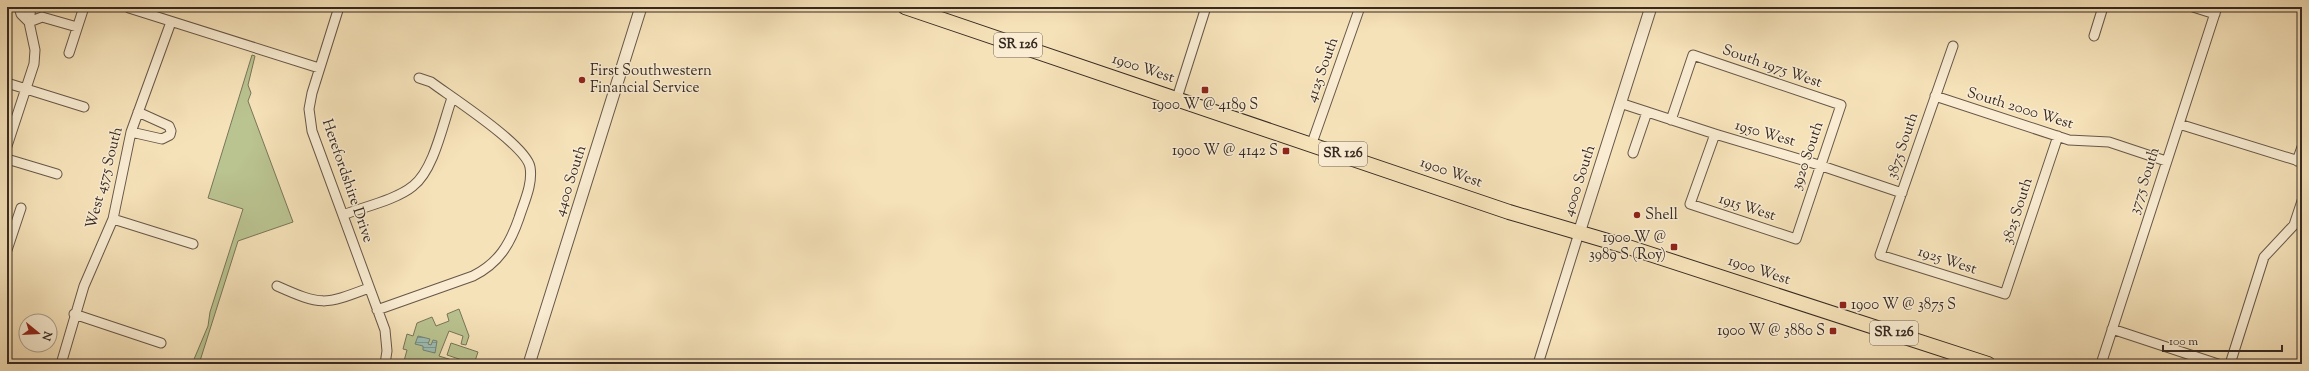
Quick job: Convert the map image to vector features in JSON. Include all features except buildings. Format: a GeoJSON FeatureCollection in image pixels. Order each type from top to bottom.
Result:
{"type":"FeatureCollection","features":[{"type":"Feature","properties":{"kind":"main road","name":"1900 West"},"geometry":{"type":"LineString","coordinates":[[905,7],[1312,143],[1509,212],[1800,302],[1988,364]]}},
{"type":"Feature","properties":{"kind":"street"},"geometry":{"type":"LineString","coordinates":[[19,7],[21,14],[29,22]]}},
{"type":"Feature","properties":{"kind":"street"},"geometry":{"type":"LineString","coordinates":[[7,146],[34,64],[34,50],[29,22],[31,7]]}},
{"type":"Feature","properties":{"kind":"street"},"geometry":{"type":"LineString","coordinates":[[69,53],[84,7]]}},
{"type":"Feature","properties":{"kind":"street","name":"Herefordshire Drive"},"geometry":{"type":"LineString","coordinates":[[339,7],[319,68],[309,110],[312,131],[385,330],[387,351],[385,364]]}},
{"type":"Feature","properties":{"kind":"street","name":"4400 South"},"geometry":{"type":"LineString","coordinates":[[529,364],[641,7]]}},
{"type":"Feature","properties":{"kind":"street"},"geometry":{"type":"LineString","coordinates":[[1177,98],[1206,7]]}},
{"type":"Feature","properties":{"kind":"street","name":"4125 South"},"geometry":{"type":"LineString","coordinates":[[1312,143],[1360,7]]}},
{"type":"Feature","properties":{"kind":"street","name":"4000 South"},"geometry":{"type":"LineString","coordinates":[[1538,364],[1651,7]]}},
{"type":"Feature","properties":{"kind":"street"},"geometry":{"type":"LineString","coordinates":[[2094,36],[2103,7]]}},
{"type":"Feature","properties":{"kind":"street"},"geometry":{"type":"LineString","coordinates":[[2193,7],[2216,10]]}},
{"type":"Feature","properties":{"kind":"street"},"geometry":{"type":"LineString","coordinates":[[129,8],[319,68]]}},
{"type":"Feature","properties":{"kind":"street","name":"3775 South"},"geometry":{"type":"LineString","coordinates":[[2101,364],[2216,10]]}},
{"type":"Feature","properties":{"kind":"street"},"geometry":{"type":"LineString","coordinates":[[29,22],[42,17],[77,27]]}},
{"type":"Feature","properties":{"kind":"street","name":"West 4575 South"},"geometry":{"type":"LineString","coordinates":[[61,364],[74,314],[113,219],[131,132],[171,22]]}},
{"type":"Feature","properties":{"kind":"street","name":"3875 South"},"geometry":{"type":"LineString","coordinates":[[1880,255],[1953,46]]}},
{"type":"Feature","properties":{"kind":"street","name":"South 1975 West"},"geometry":{"type":"LineString","coordinates":[[1671,120],[1693,55],[1841,105]]}},
{"type":"Feature","properties":{"kind":"street"},"geometry":{"type":"LineString","coordinates":[[377,310],[473,276],[488,268],[502,254],[513,235],[529,185],[530,166],[514,144],[431,82],[419,78]]}},
{"type":"Feature","properties":{"kind":"street"},"geometry":{"type":"LineString","coordinates":[[7,83],[84,107]]}},
{"type":"Feature","properties":{"kind":"street","name":"South 2000 West"},"geometry":{"type":"LineString","coordinates":[[1935,96],[2058,136],[2074,140],[2109,142],[2166,161]]}},
{"type":"Feature","properties":{"kind":"street"},"geometry":{"type":"LineString","coordinates":[[342,215],[404,193],[421,179],[427,168],[452,98]]}},
{"type":"Feature","properties":{"kind":"street","name":"1950 West"},"geometry":{"type":"LineString","coordinates":[[1620,103],[1715,134],[1819,165],[1902,194]]}},
{"type":"Feature","properties":{"kind":"street","name":"3920 South"},"geometry":{"type":"LineString","coordinates":[[1796,239],[1819,165],[1841,105]]}},
{"type":"Feature","properties":{"kind":"street"},"geometry":{"type":"LineString","coordinates":[[131,132],[162,139],[170,135],[169,126],[138,112]]}},
{"type":"Feature","properties":{"kind":"street"},"geometry":{"type":"LineString","coordinates":[[1634,153],[1647,112]]}},
{"type":"Feature","properties":{"kind":"street"},"geometry":{"type":"LineString","coordinates":[[2178,124],[2300,162],[2302,147]]}},
{"type":"Feature","properties":{"kind":"street","name":"1915 West"},"geometry":{"type":"LineString","coordinates":[[1715,134],[1690,204],[1796,239]]}},
{"type":"Feature","properties":{"kind":"street","name":"3825 South"},"geometry":{"type":"LineString","coordinates":[[2005,294],[2058,136]]}},
{"type":"Feature","properties":{"kind":"street"},"geometry":{"type":"LineString","coordinates":[[7,158],[57,174]]}},
{"type":"Feature","properties":{"kind":"street"},"geometry":{"type":"LineString","coordinates":[[2230,364],[2264,257],[2294,225],[2302,201]]}},
{"type":"Feature","properties":{"kind":"street"},"geometry":{"type":"LineString","coordinates":[[7,250],[9,234],[21,208]]}},
{"type":"Feature","properties":{"kind":"street"},"geometry":{"type":"LineString","coordinates":[[113,219],[193,244]]}},
{"type":"Feature","properties":{"kind":"street","name":"1925 West"},"geometry":{"type":"LineString","coordinates":[[1880,255],[2005,294]]}},
{"type":"Feature","properties":{"kind":"street"},"geometry":{"type":"LineString","coordinates":[[277,286],[308,300],[321,302],[336,300],[369,288]]}},
{"type":"Feature","properties":{"kind":"street"},"geometry":{"type":"LineString","coordinates":[[74,314],[160,343]]}},
{"type":"Feature","properties":{"kind":"street"},"geometry":{"type":"LineString","coordinates":[[2112,329],[2218,364]]}},
{"type":"Feature","properties":{"kind":"green space"},"geometry":{"type":"Polygon","coordinates":[[[252,55],[255,56],[248,85],[251,93],[248,101],[293,222],[238,241],[199,364],[192,364],[208,326],[210,312],[243,209],[208,198],[252,55]]]}},
{"type":"Feature","properties":{"kind":"green space"},"geometry":{"type":"Polygon","coordinates":[[[459,309],[469,336],[466,345],[461,344],[463,336],[449,331],[439,356],[452,360],[451,364],[405,364],[404,361],[407,350],[403,349],[407,334],[413,336],[417,323],[432,317],[436,326],[449,321],[447,314],[459,309]]]}},
{"type":"Feature","properties":{"kind":"green space"},"geometry":{"type":"Polygon","coordinates":[[[451,343],[478,352],[474,364],[447,355],[451,343]]]}},
{"type":"Feature","properties":{"kind":"water"},"geometry":{"type":"Polygon","coordinates":[[[418,336],[430,339],[428,344],[431,345],[433,340],[437,341],[435,353],[423,350],[423,346],[415,344],[418,336]]]}},
{"type":"Feature","properties":{"kind":"place","name":"First Southwestern Financial Service"},"geometry":{"type":"Point","coordinates":[582,80]}},
{"type":"Feature","properties":{"kind":"place","name":"1900 W @ 4189 S"},"geometry":{"type":"Point","coordinates":[1205,90]}},
{"type":"Feature","properties":{"kind":"place","name":"1900 W @ 4142 S"},"geometry":{"type":"Point","coordinates":[1286,151]}},
{"type":"Feature","properties":{"kind":"place","name":"Shell"},"geometry":{"type":"Point","coordinates":[1637,215]}},
{"type":"Feature","properties":{"kind":"place","name":"1900 W @ 3989 S (Roy)"},"geometry":{"type":"Point","coordinates":[1674,247]}},
{"type":"Feature","properties":{"kind":"place","name":"1900 W @ 3875 S"},"geometry":{"type":"Point","coordinates":[1843,305]}},
{"type":"Feature","properties":{"kind":"place","name":"1900 W @ 3880 S"},"geometry":{"type":"Point","coordinates":[1833,331]}}]}
